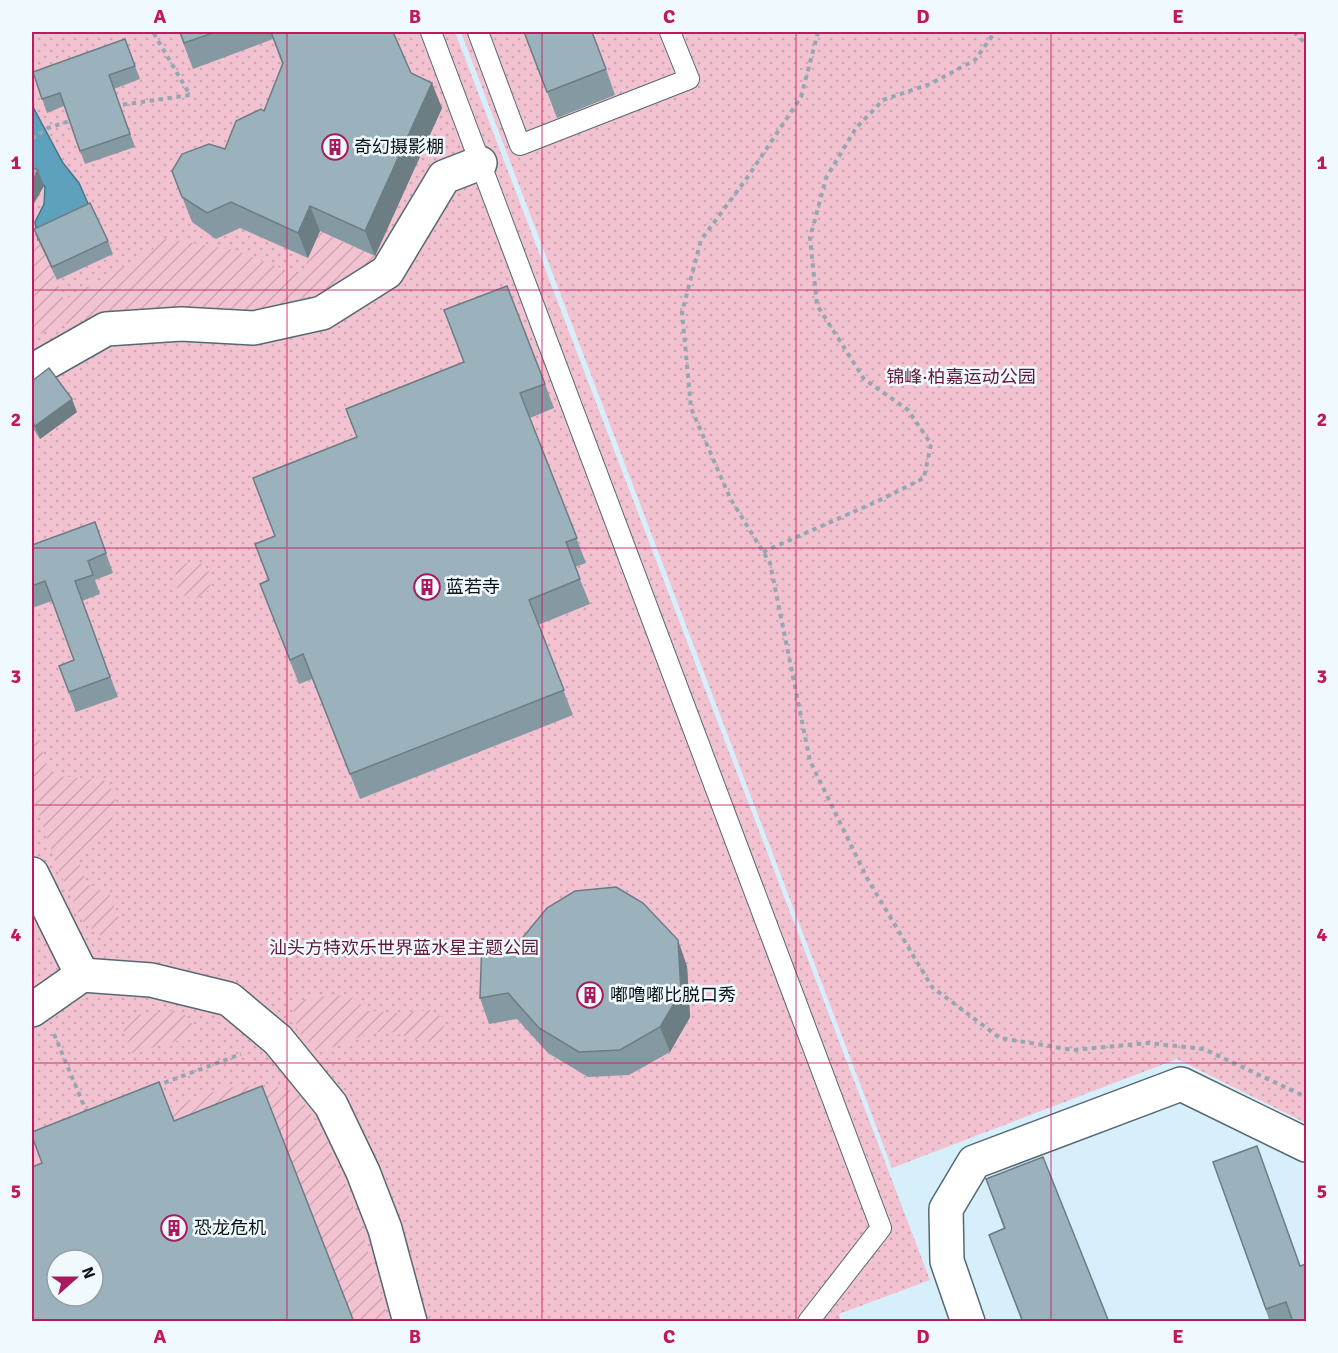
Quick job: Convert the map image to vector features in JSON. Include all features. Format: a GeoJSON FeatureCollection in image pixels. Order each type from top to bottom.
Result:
{"type":"FeatureCollection","features":[{"type":"Feature","properties":{"kind":"street"},"geometry":{"type":"LineString","coordinates":[[32,371],[106,329],[181,324],[254,328],[322,313],[387,272],[444,177],[480,163]]}},
{"type":"Feature","properties":{"kind":"street"},"geometry":{"type":"LineString","coordinates":[[32,874],[82,975]]}},
{"type":"Feature","properties":{"kind":"street"},"geometry":{"type":"LineString","coordinates":[[36,1007],[82,975],[151,980],[229,999],[278,1040],[331,1105],[363,1172],[385,1229],[410,1322]]}},
{"type":"Feature","properties":{"kind":"street"},"geometry":{"type":"LineString","coordinates":[[968,1322],[947,1261],[946,1209],[974,1162],[1181,1084],[1306,1146]]}},
{"type":"Feature","properties":{"kind":"lane"},"geometry":{"type":"LineString","coordinates":[[431,32],[881,1228],[808,1322]]}},
{"type":"Feature","properties":{"kind":"lane"},"geometry":{"type":"LineString","coordinates":[[477,32],[520,146],[688,79],[670,32]]}},
{"type":"Feature","properties":{"kind":"path"},"geometry":{"type":"LineString","coordinates":[[107,108],[189,95],[153,32]]}},
{"type":"Feature","properties":{"kind":"path"},"geometry":{"type":"LineString","coordinates":[[818,32],[801,97],[747,178],[701,240],[682,312],[691,408],[730,498],[770,563],[810,761],[867,878],[932,987],[1000,1038],[1073,1050],[1148,1043],[1204,1049],[1306,1096]]}},
{"type":"Feature","properties":{"kind":"path"},"geometry":{"type":"LineString","coordinates":[[763,552],[924,478],[931,444],[908,410],[864,379],[817,305],[810,238],[826,178],[856,128],[883,100],[930,84],[975,60],[995,32]]}},
{"type":"Feature","properties":{"kind":"path"},"geometry":{"type":"LineString","coordinates":[[1294,32],[1306,44]]}},
{"type":"Feature","properties":{"kind":"path"},"geometry":{"type":"LineString","coordinates":[[32,139],[48,128],[78,118]]}},
{"type":"Feature","properties":{"kind":"path"},"geometry":{"type":"LineString","coordinates":[[36,1007],[87,1113],[97,1108]]}},
{"type":"Feature","properties":{"kind":"path"},"geometry":{"type":"LineString","coordinates":[[151,1088],[278,1040]]}},
{"type":"Feature","properties":{"kind":"green space","name":"汕头方特欢乐世界蓝水星主题公园"},"geometry":{"type":"Polygon","coordinates":[[[32,32],[455,32],[930,1280],[839,1314],[841,1322],[32,1321],[32,32]]]}},
{"type":"Feature","properties":{"kind":"green space","name":"锦峰·柏嘉运动公园"},"geometry":{"type":"Polygon","coordinates":[[[461,32],[1306,32],[1306,1123],[1177,1059],[892,1168],[461,32]]]}},
{"type":"Feature","properties":{"kind":"green space"},"geometry":{"type":"Polygon","coordinates":[[[35,222],[44,252],[64,300],[152,251],[162,238],[234,250],[301,276],[320,231],[376,257],[358,275],[323,293],[259,310],[141,308],[65,324],[40,334],[32,341],[32,223],[35,222]]]}},
{"type":"Feature","properties":{"kind":"green space"},"geometry":{"type":"Polygon","coordinates":[[[193,562],[206,567],[211,580],[206,593],[193,598],[180,593],[175,580],[180,567],[193,562]]]}},
{"type":"Feature","properties":{"kind":"green space"},"geometry":{"type":"Polygon","coordinates":[[[32,715],[47,765],[58,776],[108,781],[117,803],[110,824],[78,859],[87,884],[110,895],[120,921],[105,939],[83,922],[56,864],[32,794],[32,715]]]}},
{"type":"Feature","properties":{"kind":"green space"},"geometry":{"type":"Polygon","coordinates":[[[349,995],[369,1011],[400,1013],[430,1010],[443,1018],[444,1037],[423,1042],[389,1031],[370,1033],[317,1053],[297,1029],[292,1003],[314,997],[349,995]]]}},
{"type":"Feature","properties":{"kind":"green space"},"geometry":{"type":"Polygon","coordinates":[[[181,1010],[193,1025],[188,1038],[132,1053],[122,1027],[136,1015],[181,1010]]]}},
{"type":"Feature","properties":{"kind":"green space"},"geometry":{"type":"Polygon","coordinates":[[[265,1085],[297,1091],[327,1140],[361,1227],[389,1321],[354,1321],[183,1146],[168,1108],[224,1088],[265,1085]]]}},
{"type":"Feature","properties":{"kind":"water"},"geometry":{"type":"Polygon","coordinates":[[[32,105],[63,163],[79,183],[93,215],[38,240],[35,222],[44,204],[45,187],[32,171],[32,105]]]}},
{"type":"Feature","properties":{"kind":"building"},"geometry":{"type":"Polygon","coordinates":[[[180,32],[216,32],[184,43],[180,32]]]}},
{"type":"Feature","properties":{"kind":"building","name":"奇幻摄影棚"},"geometry":{"type":"Polygon","coordinates":[[[271,32],[393,32],[411,73],[432,83],[365,231],[310,206],[298,233],[231,202],[207,213],[182,197],[172,171],[182,154],[209,144],[225,149],[236,121],[261,109],[264,111],[283,63],[271,32]]]}},
{"type":"Feature","properties":{"kind":"building"},"geometry":{"type":"Polygon","coordinates":[[[524,32],[592,32],[606,69],[547,92],[524,32]]]}},
{"type":"Feature","properties":{"kind":"building"},"geometry":{"type":"Polygon","coordinates":[[[125,39],[135,66],[109,75],[130,134],[80,151],[60,93],[42,99],[33,72],[125,39]]]}},
{"type":"Feature","properties":{"kind":"building"},"geometry":{"type":"Polygon","coordinates":[[[32,167],[38,170],[32,182],[32,167]]]}},
{"type":"Feature","properties":{"kind":"building"},"geometry":{"type":"Polygon","coordinates":[[[90,203],[108,241],[52,267],[34,229],[90,203]]]}},
{"type":"Feature","properties":{"kind":"building","name":"蓝若寺"},"geometry":{"type":"Polygon","coordinates":[[[507,286],[545,384],[520,393],[577,538],[566,542],[580,579],[529,600],[564,690],[350,774],[303,654],[290,660],[260,584],[269,580],[255,544],[275,536],[253,478],[357,437],[346,409],[464,362],[444,310],[507,286]]]}},
{"type":"Feature","properties":{"kind":"building"},"geometry":{"type":"Polygon","coordinates":[[[49,368],[72,399],[35,426],[32,421],[32,381],[49,368]]]}},
{"type":"Feature","properties":{"kind":"building"},"geometry":{"type":"Polygon","coordinates":[[[95,522],[106,553],[88,561],[93,575],[75,581],[110,677],[69,692],[59,666],[74,660],[45,581],[32,586],[32,545],[95,522]]]}},
{"type":"Feature","properties":{"kind":"building","name":"嘟噜嘟比脱口秀"},"geometry":{"type":"Polygon","coordinates":[[[616,887],[643,903],[678,940],[681,992],[660,1027],[620,1050],[579,1052],[539,1028],[508,993],[480,998],[482,939],[515,947],[547,908],[575,891],[616,887]]]}},
{"type":"Feature","properties":{"kind":"building","name":"恐龙危机"},"geometry":{"type":"Polygon","coordinates":[[[159,1082],[174,1121],[262,1086],[354,1322],[32,1322],[32,1167],[42,1163],[32,1132],[159,1082]]]}},
{"type":"Feature","properties":{"kind":"building"},"geometry":{"type":"Polygon","coordinates":[[[1257,1146],[1300,1266],[1306,1264],[1306,1322],[1293,1322],[1286,1302],[1266,1309],[1213,1162],[1257,1146]]]}},
{"type":"Feature","properties":{"kind":"building"},"geometry":{"type":"Polygon","coordinates":[[[1043,1157],[1109,1322],[1023,1322],[989,1235],[1005,1228],[986,1179],[1043,1157]]]}},
{"type":"Feature","properties":{"kind":"place","name":"奇幻摄影棚"},"geometry":{"type":"Point","coordinates":[335,147]}},
{"type":"Feature","properties":{"kind":"place","name":"蓝若寺"},"geometry":{"type":"Point","coordinates":[427,587]}},
{"type":"Feature","properties":{"kind":"place","name":"嘟噜嘟比脱口秀"},"geometry":{"type":"Point","coordinates":[590,995]}},
{"type":"Feature","properties":{"kind":"place","name":"恐龙危机"},"geometry":{"type":"Point","coordinates":[174,1228]}}]}
